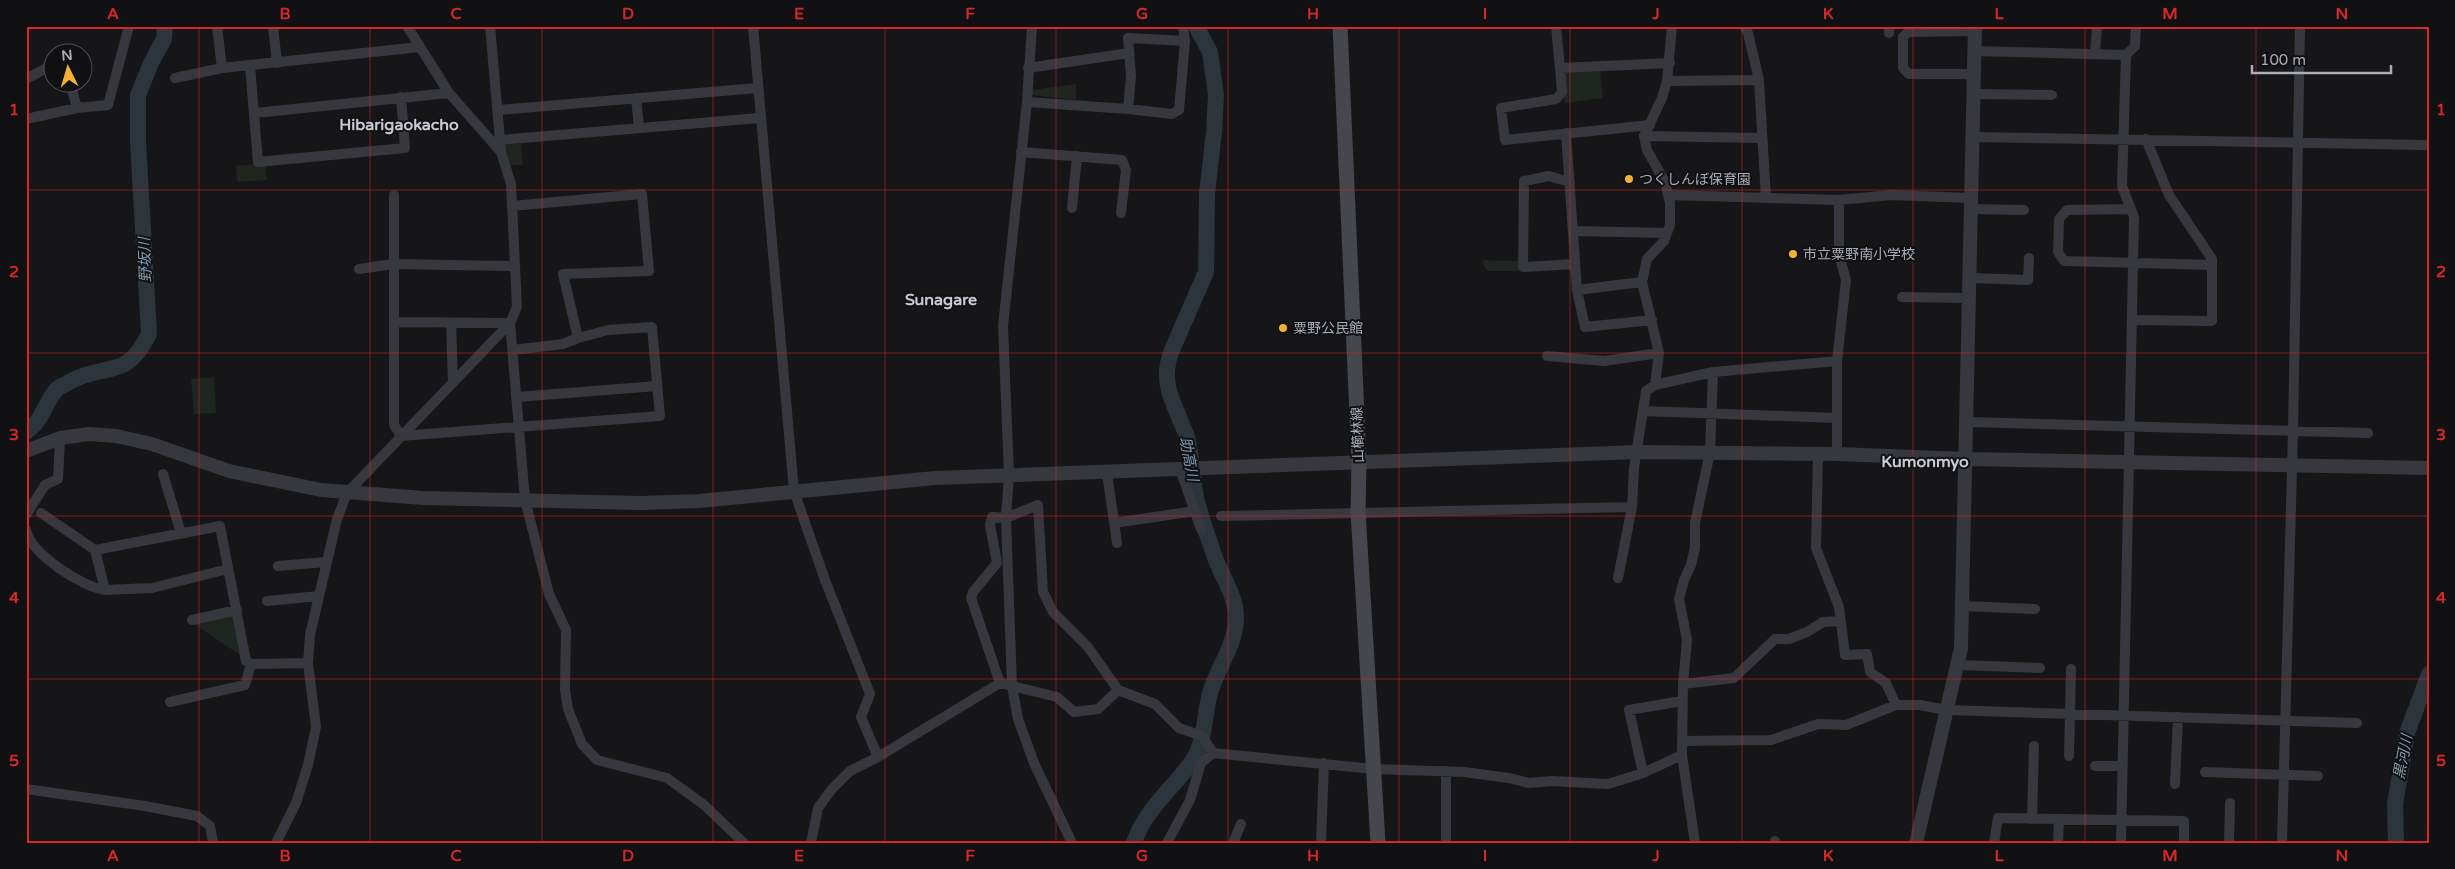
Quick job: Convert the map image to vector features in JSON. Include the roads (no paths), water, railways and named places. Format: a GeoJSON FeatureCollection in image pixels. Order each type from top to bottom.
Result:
{"type":"FeatureCollection","features":[{"type":"Feature","properties":{"kind":"main road","name":"山櫛林線"},"geometry":{"type":"LineString","coordinates":[[1340,26],[1359,462],[1358,512],[1378,843]]}},
{"type":"Feature","properties":{"kind":"street"},"geometry":{"type":"LineString","coordinates":[[26,119],[77,108],[108,105],[129,26]]}},
{"type":"Feature","properties":{"kind":"street"},"geometry":{"type":"LineString","coordinates":[[217,26],[222,68]]}},
{"type":"Feature","properties":{"kind":"street"},"geometry":{"type":"LineString","coordinates":[[273,26],[277,63]]}},
{"type":"Feature","properties":{"kind":"street"},"geometry":{"type":"LineString","coordinates":[[407,26],[449,93],[501,152]]}},
{"type":"Feature","properties":{"kind":"street"},"geometry":{"type":"LineString","coordinates":[[276,843],[296,803],[308,765],[316,727],[308,663],[310,635],[337,519],[347,493],[510,323],[517,306],[511,184],[501,152],[490,26]]}},
{"type":"Feature","properties":{"kind":"street"},"geometry":{"type":"LineString","coordinates":[[752,26],[794,491],[825,580],[870,694],[861,717],[878,757]]}},
{"type":"Feature","properties":{"kind":"street"},"geometry":{"type":"LineString","coordinates":[[1032,26],[1027,102],[1003,326],[1009,475],[1006,518],[1012,686],[1018,719],[1034,763],[1072,843]]}},
{"type":"Feature","properties":{"kind":"street"},"geometry":{"type":"LineString","coordinates":[[1128,109],[1131,76],[1128,38],[1131,26]]}},
{"type":"Feature","properties":{"kind":"street"},"geometry":{"type":"LineString","coordinates":[[1027,102],[1172,114],[1178,110],[1185,41],[1183,26]]}},
{"type":"Feature","properties":{"kind":"street"},"geometry":{"type":"LineString","coordinates":[[1556,26],[1562,92],[1556,99],[1501,108],[1505,140],[1650,125]]}},
{"type":"Feature","properties":{"kind":"street"},"geometry":{"type":"LineString","coordinates":[[1655,385],[1660,353],[1652,320],[1644,298],[1642,282],[1647,258],[1664,241],[1670,224],[1665,182],[1647,150],[1644,136],[1662,98],[1667,80],[1672,26]]}},
{"type":"Feature","properties":{"kind":"street"},"geometry":{"type":"LineString","coordinates":[[1744,26],[1748,33],[1759,80],[1766,198]]}},
{"type":"Feature","properties":{"kind":"street"},"geometry":{"type":"LineString","coordinates":[[2095,54],[2097,26]]}},
{"type":"Feature","properties":{"kind":"street"},"geometry":{"type":"LineString","coordinates":[[2121,843],[2134,262],[2134,217],[2122,186],[2126,55],[2135,46],[2136,26]]}},
{"type":"Feature","properties":{"kind":"street"},"geometry":{"type":"LineString","coordinates":[[2282,843],[2293,431],[2300,26]]}},
{"type":"Feature","properties":{"kind":"street"},"geometry":{"type":"LineString","coordinates":[[1915,842],[1946,710],[1959,665],[1963,606],[1975,29],[1908,32],[1903,37],[1903,68],[1909,74],[1974,74]]}},
{"type":"Feature","properties":{"kind":"street"},"geometry":{"type":"LineString","coordinates":[[1128,38],[1185,41]]}},
{"type":"Feature","properties":{"kind":"street"},"geometry":{"type":"LineString","coordinates":[[175,78],[222,68],[420,47]]}},
{"type":"Feature","properties":{"kind":"street"},"geometry":{"type":"LineString","coordinates":[[1974,51],[2126,55]]}},
{"type":"Feature","properties":{"kind":"street"},"geometry":{"type":"LineString","coordinates":[[1028,68],[1129,53]]}},
{"type":"Feature","properties":{"kind":"street"},"geometry":{"type":"LineString","coordinates":[[1560,68],[1670,63]]}},
{"type":"Feature","properties":{"kind":"street"},"geometry":{"type":"LineString","coordinates":[[250,66],[258,162],[405,148],[401,97]]}},
{"type":"Feature","properties":{"kind":"street"},"geometry":{"type":"LineString","coordinates":[[26,79],[42,70]]}},
{"type":"Feature","properties":{"kind":"street"},"geometry":{"type":"LineString","coordinates":[[1667,80],[1759,80]]}},
{"type":"Feature","properties":{"kind":"street"},"geometry":{"type":"LineString","coordinates":[[498,110],[757,88]]}},
{"type":"Feature","properties":{"kind":"street"},"geometry":{"type":"LineString","coordinates":[[73,92],[77,108]]}},
{"type":"Feature","properties":{"kind":"street"},"geometry":{"type":"LineString","coordinates":[[255,113],[449,93]]}},
{"type":"Feature","properties":{"kind":"street"},"geometry":{"type":"LineString","coordinates":[[1974,94],[2052,95]]}},
{"type":"Feature","properties":{"kind":"street"},"geometry":{"type":"LineString","coordinates":[[636,98],[639,128]]}},
{"type":"Feature","properties":{"kind":"street"},"geometry":{"type":"LineString","coordinates":[[500,140],[759,118]]}},
{"type":"Feature","properties":{"kind":"street"},"geometry":{"type":"LineString","coordinates":[[1566,133],[1577,290],[1586,327],[1652,320]]}},
{"type":"Feature","properties":{"kind":"street"},"geometry":{"type":"LineString","coordinates":[[1644,136],[1762,138]]}},
{"type":"Feature","properties":{"kind":"street"},"geometry":{"type":"LineString","coordinates":[[1973,137],[2123,138],[2425,145]]}},
{"type":"Feature","properties":{"kind":"street"},"geometry":{"type":"LineString","coordinates":[[2133,320],[2212,321],[2212,259],[2169,195],[2146,139]]}},
{"type":"Feature","properties":{"kind":"street"},"geometry":{"type":"LineString","coordinates":[[1021,152],[1122,160],[1126,170],[1121,213]]}},
{"type":"Feature","properties":{"kind":"street"},"geometry":{"type":"LineString","coordinates":[[1072,208],[1077,156]]}},
{"type":"Feature","properties":{"kind":"street"},"geometry":{"type":"LineString","coordinates":[[1570,182],[1549,176],[1524,181],[1523,267],[1575,264]]}},
{"type":"Feature","properties":{"kind":"street"},"geometry":{"type":"LineString","coordinates":[[512,206],[642,194],[649,271],[564,274],[578,338]]}},
{"type":"Feature","properties":{"kind":"street"},"geometry":{"type":"LineString","coordinates":[[394,195],[394,425],[401,436]]}},
{"type":"Feature","properties":{"kind":"street"},"geometry":{"type":"LineString","coordinates":[[1668,195],[1839,200],[1891,195],[2024,210]]}},
{"type":"Feature","properties":{"kind":"street"},"geometry":{"type":"LineString","coordinates":[[1837,454],[1837,361],[1846,280],[1839,254],[1839,200]]}},
{"type":"Feature","properties":{"kind":"street"},"geometry":{"type":"LineString","coordinates":[[2131,209],[2067,210],[2059,219],[2058,252],[2064,261],[2212,266]]}},
{"type":"Feature","properties":{"kind":"street"},"geometry":{"type":"LineString","coordinates":[[1573,231],[1667,233]]}},
{"type":"Feature","properties":{"kind":"street"},"geometry":{"type":"LineString","coordinates":[[1970,278],[2028,280],[2029,258]]}},
{"type":"Feature","properties":{"kind":"street"},"geometry":{"type":"LineString","coordinates":[[359,268],[393,264],[515,266]]}},
{"type":"Feature","properties":{"kind":"street"},"geometry":{"type":"LineString","coordinates":[[1577,290],[1642,282]]}},
{"type":"Feature","properties":{"kind":"street"},"geometry":{"type":"LineString","coordinates":[[1902,297],[1969,298]]}},
{"type":"Feature","properties":{"kind":"street"},"geometry":{"type":"LineString","coordinates":[[394,322],[510,323]]}},
{"type":"Feature","properties":{"kind":"street"},"geometry":{"type":"LineString","coordinates":[[451,323],[452,383]]}},
{"type":"Feature","properties":{"kind":"street"},"geometry":{"type":"LineString","coordinates":[[510,323],[525,500],[549,594],[566,630],[565,690],[568,709],[582,744],[597,760],[667,778],[703,804],[744,843]]}},
{"type":"Feature","properties":{"kind":"street"},"geometry":{"type":"LineString","coordinates":[[401,436],[660,416],[652,326],[608,330],[563,344],[513,350]]}},
{"type":"Feature","properties":{"kind":"street"},"geometry":{"type":"LineString","coordinates":[[1547,356],[1604,361],[1660,353]]}},
{"type":"Feature","properties":{"kind":"street"},"geometry":{"type":"LineString","coordinates":[[1618,578],[1632,507],[1634,468],[1646,391],[1655,385],[1713,372],[1837,361]]}},
{"type":"Feature","properties":{"kind":"street"},"geometry":{"type":"LineString","coordinates":[[1695,843],[1682,755],[1682,701],[1687,640],[1679,599],[1695,548],[1695,522],[1710,452],[1713,372]]}},
{"type":"Feature","properties":{"kind":"street"},"geometry":{"type":"LineString","coordinates":[[517,397],[657,386]]}},
{"type":"Feature","properties":{"kind":"street"},"geometry":{"type":"LineString","coordinates":[[1643,411],[1713,412],[1837,418]]}},
{"type":"Feature","properties":{"kind":"street"},"geometry":{"type":"LineString","coordinates":[[1967,422],[2130,428],[2368,433]]}},
{"type":"Feature","properties":{"kind":"street"},"geometry":{"type":"LineString","coordinates":[[26,451],[60,438],[89,434],[116,436],[152,444],[229,472],[312,489],[423,498],[675,502],[935,478],[1638,452],[1818,453],[1966,459],[2429,468]]}},
{"type":"Feature","properties":{"kind":"street"},"geometry":{"type":"LineString","coordinates":[[26,516],[45,485],[58,479],[60,438]]}},
{"type":"Feature","properties":{"kind":"street"},"geometry":{"type":"LineString","coordinates":[[1818,453],[1816,548],[1839,607],[1845,655],[1867,654],[1870,672],[1886,683],[1896,705]]}},
{"type":"Feature","properties":{"kind":"street"},"geometry":{"type":"LineString","coordinates":[[1182,469],[1201,529]]}},
{"type":"Feature","properties":{"kind":"street"},"geometry":{"type":"LineString","coordinates":[[1106,473],[1116,543]]}},
{"type":"Feature","properties":{"kind":"street"},"geometry":{"type":"LineString","coordinates":[[163,474],[181,533]]}},
{"type":"Feature","properties":{"kind":"street"},"geometry":{"type":"LineString","coordinates":[[1000,683],[971,598],[973,592],[997,563],[990,520],[992,517],[1006,518],[1038,505],[1043,592],[1053,612],[1088,648],[1118,690],[1155,704],[1179,728],[1202,736],[1213,753],[1247,758],[1324,763],[1374,769],[1446,771],[1509,778],[1529,784],[1552,781],[1608,784],[1642,773],[1682,755]]}},
{"type":"Feature","properties":{"kind":"street"},"geometry":{"type":"LineString","coordinates":[[1221,516],[1632,507]]}},
{"type":"Feature","properties":{"kind":"street"},"geometry":{"type":"LineString","coordinates":[[1114,524],[1195,511]]}},
{"type":"Feature","properties":{"kind":"street"},"geometry":{"type":"LineString","coordinates":[[41,513],[95,550],[105,590]]}},
{"type":"Feature","properties":{"kind":"street"},"geometry":{"type":"LineString","coordinates":[[95,550],[220,526],[246,661],[251,664],[308,663]]}},
{"type":"Feature","properties":{"kind":"street"},"geometry":{"type":"LineString","coordinates":[[26,530],[41,554],[92,588],[105,590],[152,588],[228,569]]}},
{"type":"Feature","properties":{"kind":"street"},"geometry":{"type":"LineString","coordinates":[[278,566],[326,562]]}},
{"type":"Feature","properties":{"kind":"street"},"geometry":{"type":"LineString","coordinates":[[267,601],[319,596]]}},
{"type":"Feature","properties":{"kind":"street"},"geometry":{"type":"LineString","coordinates":[[1963,606],[2036,609]]}},
{"type":"Feature","properties":{"kind":"street"},"geometry":{"type":"LineString","coordinates":[[192,620],[237,610]]}},
{"type":"Feature","properties":{"kind":"street"},"geometry":{"type":"LineString","coordinates":[[1683,684],[1734,678],[1775,639],[1789,639],[1807,632],[1824,622],[1840,621]]}},
{"type":"Feature","properties":{"kind":"street"},"geometry":{"type":"LineString","coordinates":[[170,702],[245,685],[251,664]]}},
{"type":"Feature","properties":{"kind":"street"},"geometry":{"type":"LineString","coordinates":[[1959,665],[2040,668]]}},
{"type":"Feature","properties":{"kind":"street"},"geometry":{"type":"LineString","coordinates":[[2069,756],[2071,668]]}},
{"type":"Feature","properties":{"kind":"street"},"geometry":{"type":"LineString","coordinates":[[811,843],[818,808],[850,771],[878,757],[1000,683],[1057,697],[1074,712],[1098,709],[1118,690]]}},
{"type":"Feature","properties":{"kind":"street"},"geometry":{"type":"LineString","coordinates":[[1642,773],[1629,710],[1682,701]]}},
{"type":"Feature","properties":{"kind":"street"},"geometry":{"type":"LineString","coordinates":[[1682,741],[1771,740],[1818,724],[1846,725],[1896,705],[1920,705],[1946,710],[2286,719],[2357,723]]}},
{"type":"Feature","properties":{"kind":"street"},"geometry":{"type":"LineString","coordinates":[[2175,784],[2178,717]]}},
{"type":"Feature","properties":{"kind":"street"},"geometry":{"type":"LineString","coordinates":[[2032,819],[2034,746]]}},
{"type":"Feature","properties":{"kind":"street"},"geometry":{"type":"LineString","coordinates":[[1167,843],[1190,800],[1202,763],[1213,753]]}},
{"type":"Feature","properties":{"kind":"street"},"geometry":{"type":"LineString","coordinates":[[1321,843],[1324,763]]}},
{"type":"Feature","properties":{"kind":"street"},"geometry":{"type":"LineString","coordinates":[[2095,766],[2122,766]]}},
{"type":"Feature","properties":{"kind":"street"},"geometry":{"type":"LineString","coordinates":[[1446,771],[1446,843]]}},
{"type":"Feature","properties":{"kind":"street"},"geometry":{"type":"LineString","coordinates":[[2205,772],[2318,776]]}},
{"type":"Feature","properties":{"kind":"street"},"geometry":{"type":"LineString","coordinates":[[26,789],[145,806],[197,816],[210,826],[213,843]]}},
{"type":"Feature","properties":{"kind":"street"},"geometry":{"type":"LineString","coordinates":[[2229,843],[2230,803]]}},
{"type":"Feature","properties":{"kind":"street"},"geometry":{"type":"LineString","coordinates":[[1994,843],[1998,818],[2184,821],[2184,843]]}},
{"type":"Feature","properties":{"kind":"street"},"geometry":{"type":"LineString","coordinates":[[2058,819],[2058,843]]}},
{"type":"Feature","properties":{"kind":"street"},"geometry":{"type":"LineString","coordinates":[[1233,843],[1241,824]]}},
{"type":"Feature","properties":{"kind":"waterway","name":"野坂川"},"geometry":{"type":"LineString","coordinates":[[26,432],[36,423],[58,388],[84,375],[124,365],[141,349],[149,334],[138,142],[138,95],[151,63],[164,39],[165,26]]}},
{"type":"Feature","properties":{"kind":"waterway","name":"助高川"},"geometry":{"type":"LineString","coordinates":[[1134,843],[1138,832],[1151,811],[1196,755],[1202,737],[1208,699],[1230,647],[1236,619],[1234,602],[1217,563],[1200,511],[1187,437],[1170,395],[1167,374],[1172,350],[1206,272],[1207,194],[1216,95],[1210,52],[1196,26]]}},
{"type":"Feature","properties":{"kind":"waterway","name":"黒河川"},"geometry":{"type":"LineString","coordinates":[[2396,843],[2395,804],[2407,733],[2429,674]]}},
{"type":"Feature","properties":{"kind":"place","name":"つくしんぼ保育園"},"geometry":{"type":"Point","coordinates":[1629,179]}},
{"type":"Feature","properties":{"kind":"place","name":"市立粟野南小学校"},"geometry":{"type":"Point","coordinates":[1793,254]}},
{"type":"Feature","properties":{"kind":"place","name":"粟野公民館"},"geometry":{"type":"Point","coordinates":[1283,328]}},
{"type":"Feature","properties":{"kind":"district","name":"Hibarigaokacho"},"geometry":{"type":"Point","coordinates":[399,125]}},
{"type":"Feature","properties":{"kind":"district","name":"Sunagare"},"geometry":{"type":"Point","coordinates":[941,300]}},
{"type":"Feature","properties":{"kind":"district","name":"Kumonmyo"},"geometry":{"type":"Point","coordinates":[1925,462]}}]}
